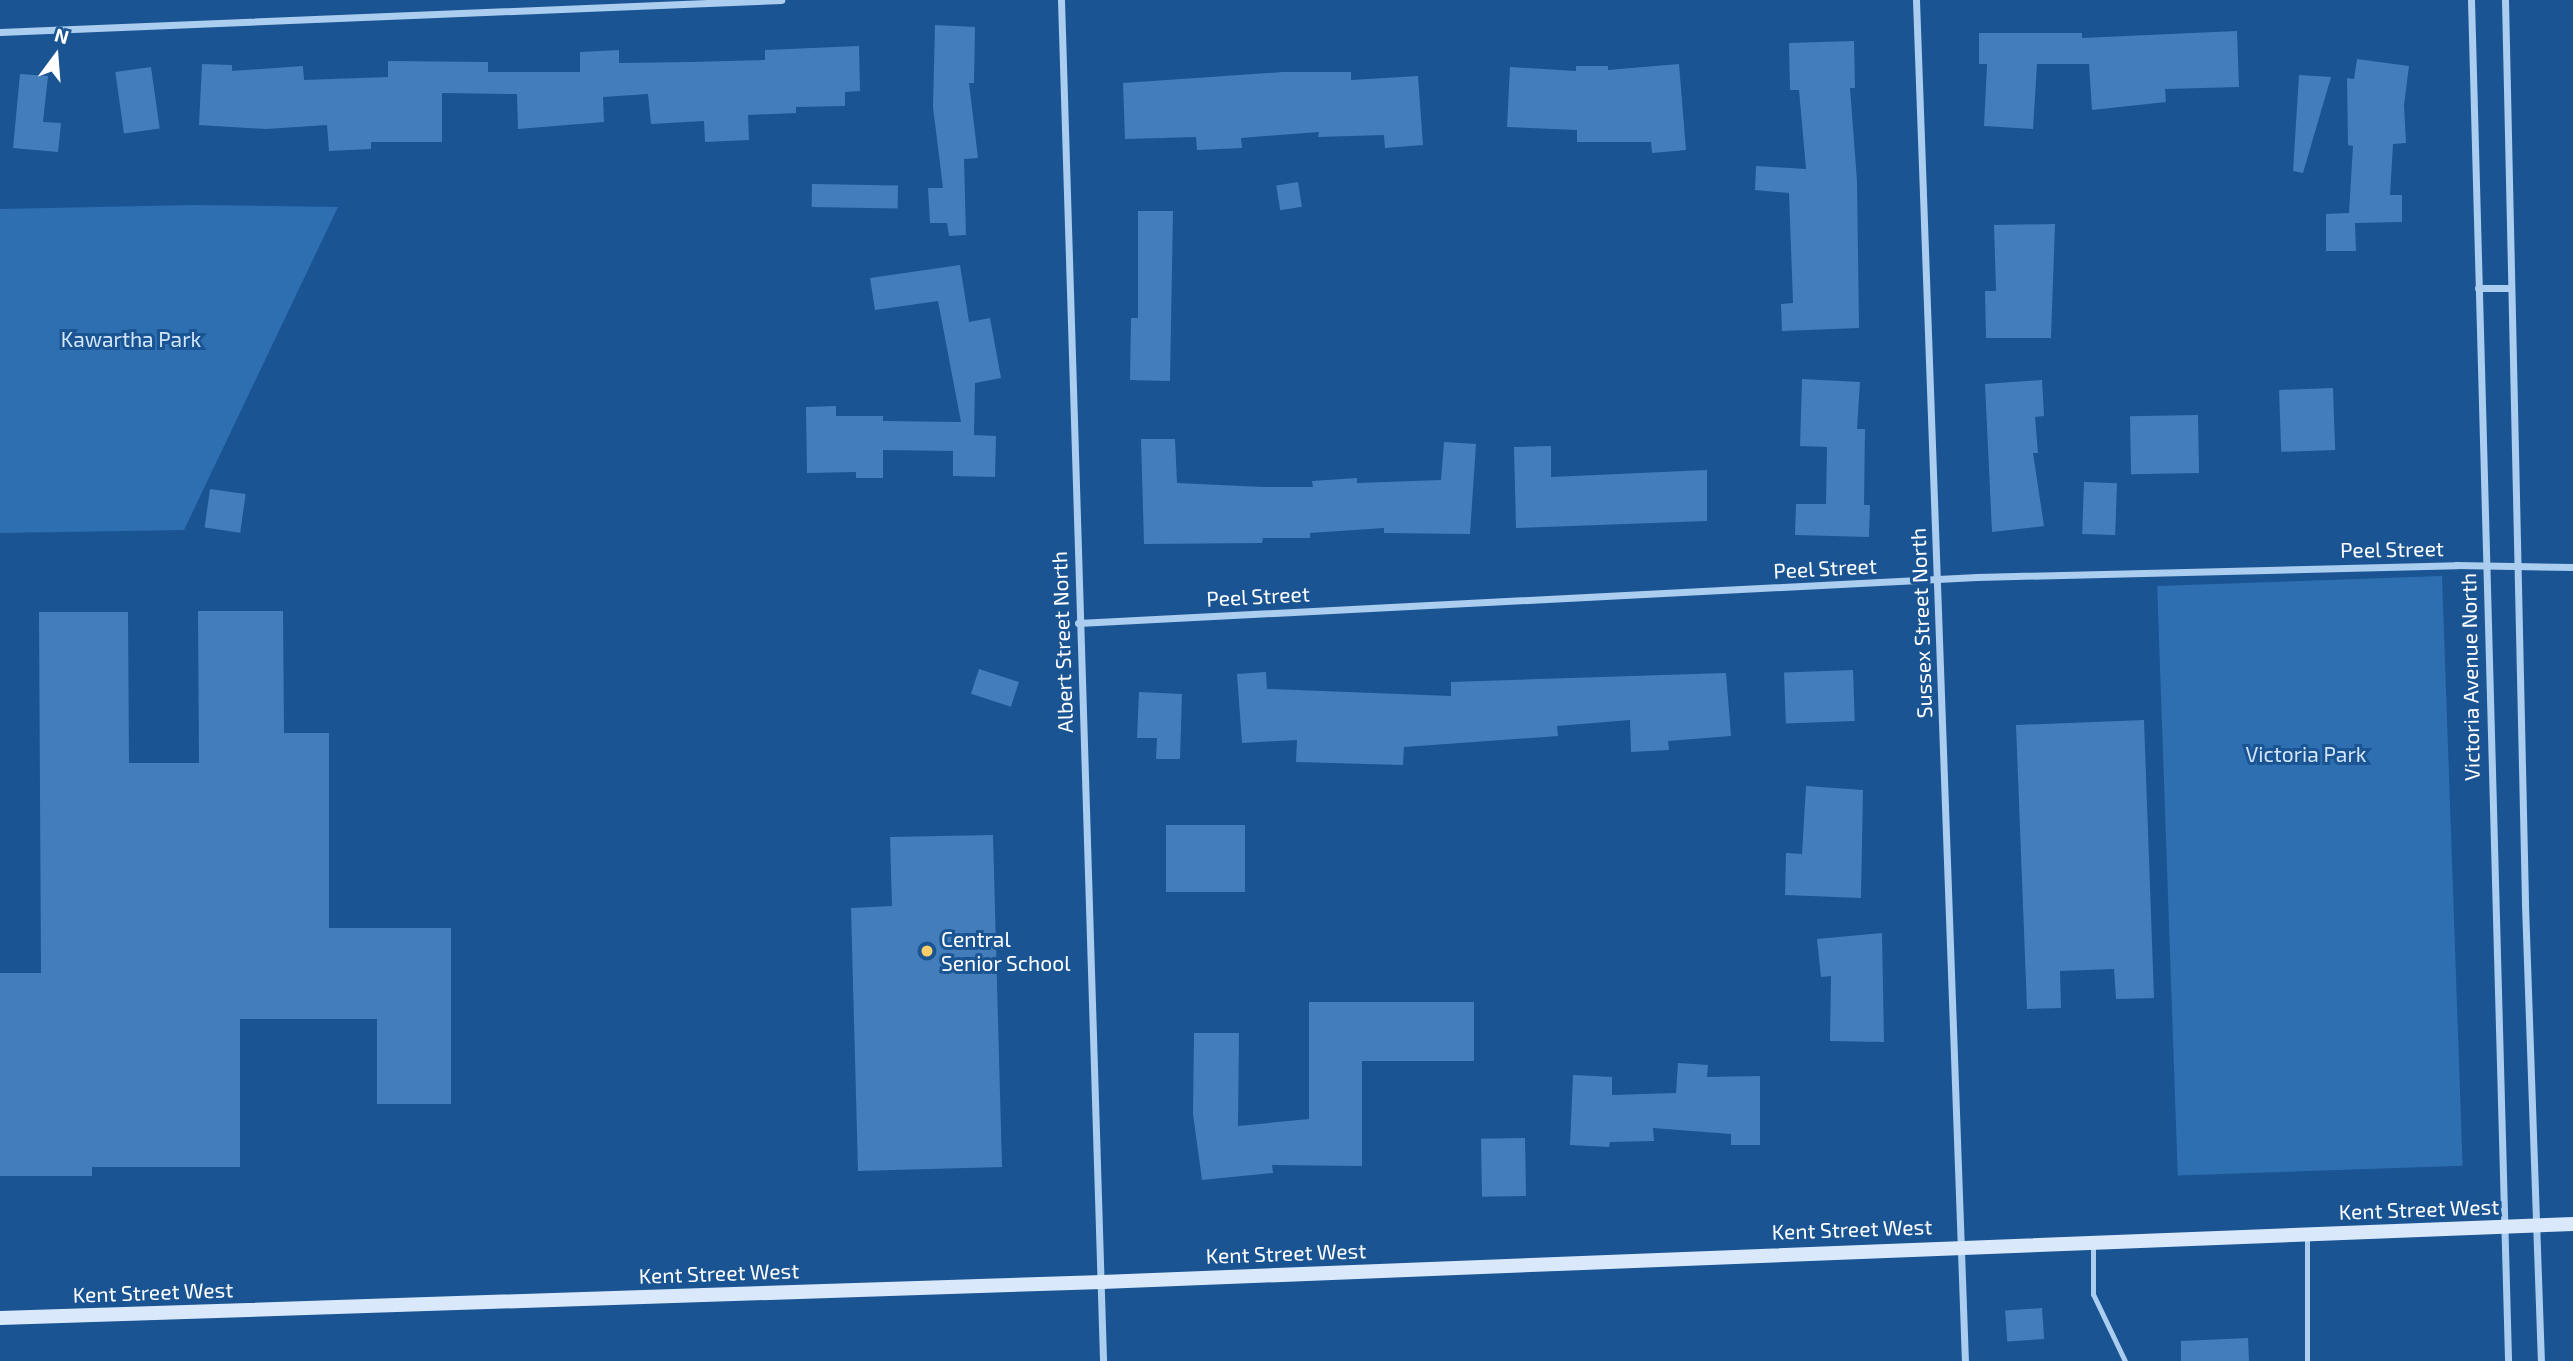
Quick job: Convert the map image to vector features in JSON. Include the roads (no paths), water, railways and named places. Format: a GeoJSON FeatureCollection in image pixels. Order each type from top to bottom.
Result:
{"type":"FeatureCollection","features":[{"type":"Feature","properties":{"kind":"main road","name":"Kent Street West"},"geometry":{"type":"LineString","coordinates":[[0,1318],[1102,1282],[1962,1245],[2573,1224]]}},
{"type":"Feature","properties":{"kind":"street"},"geometry":{"type":"LineString","coordinates":[[0,32],[781,0]]}},
{"type":"Feature","properties":{"kind":"street","name":"Albert Street North"},"geometry":{"type":"LineString","coordinates":[[1061,0],[1078,622],[1103,1361]]}},
{"type":"Feature","properties":{"kind":"street","name":"Sussex Street North"},"geometry":{"type":"LineString","coordinates":[[1916,0],[1965,1361]]}},
{"type":"Feature","properties":{"kind":"street","name":"Victoria Avenue North"},"geometry":{"type":"LineString","coordinates":[[2471,0],[2484,565],[2508,1361]]}},
{"type":"Feature","properties":{"kind":"street"},"geometry":{"type":"LineString","coordinates":[[2505,0],[2509,288],[2541,1361]]}},
{"type":"Feature","properties":{"kind":"street"},"geometry":{"type":"LineString","coordinates":[[2478,288],[2509,288]]}},
{"type":"Feature","properties":{"kind":"street","name":"Peel Street"},"geometry":{"type":"LineString","coordinates":[[1078,622],[1936,580],[2484,565],[2573,567]]}},
{"type":"Feature","properties":{"kind":"lane"},"geometry":{"type":"LineString","coordinates":[[2307,1234],[2307,1361]]}},
{"type":"Feature","properties":{"kind":"lane"},"geometry":{"type":"LineString","coordinates":[[2093,1241],[2093,1294],[2125,1361]]}},
{"type":"Feature","properties":{"kind":"place","name":"Central Senior School"},"geometry":{"type":"Point","coordinates":[927,951]}},
{"type":"Feature","properties":{"kind":"park label","name":"Kawartha Park"},"geometry":{"type":"Point","coordinates":[131,339]}},
{"type":"Feature","properties":{"kind":"park label","name":"Victoria Park"},"geometry":{"type":"Point","coordinates":[2306,754]}}]}
